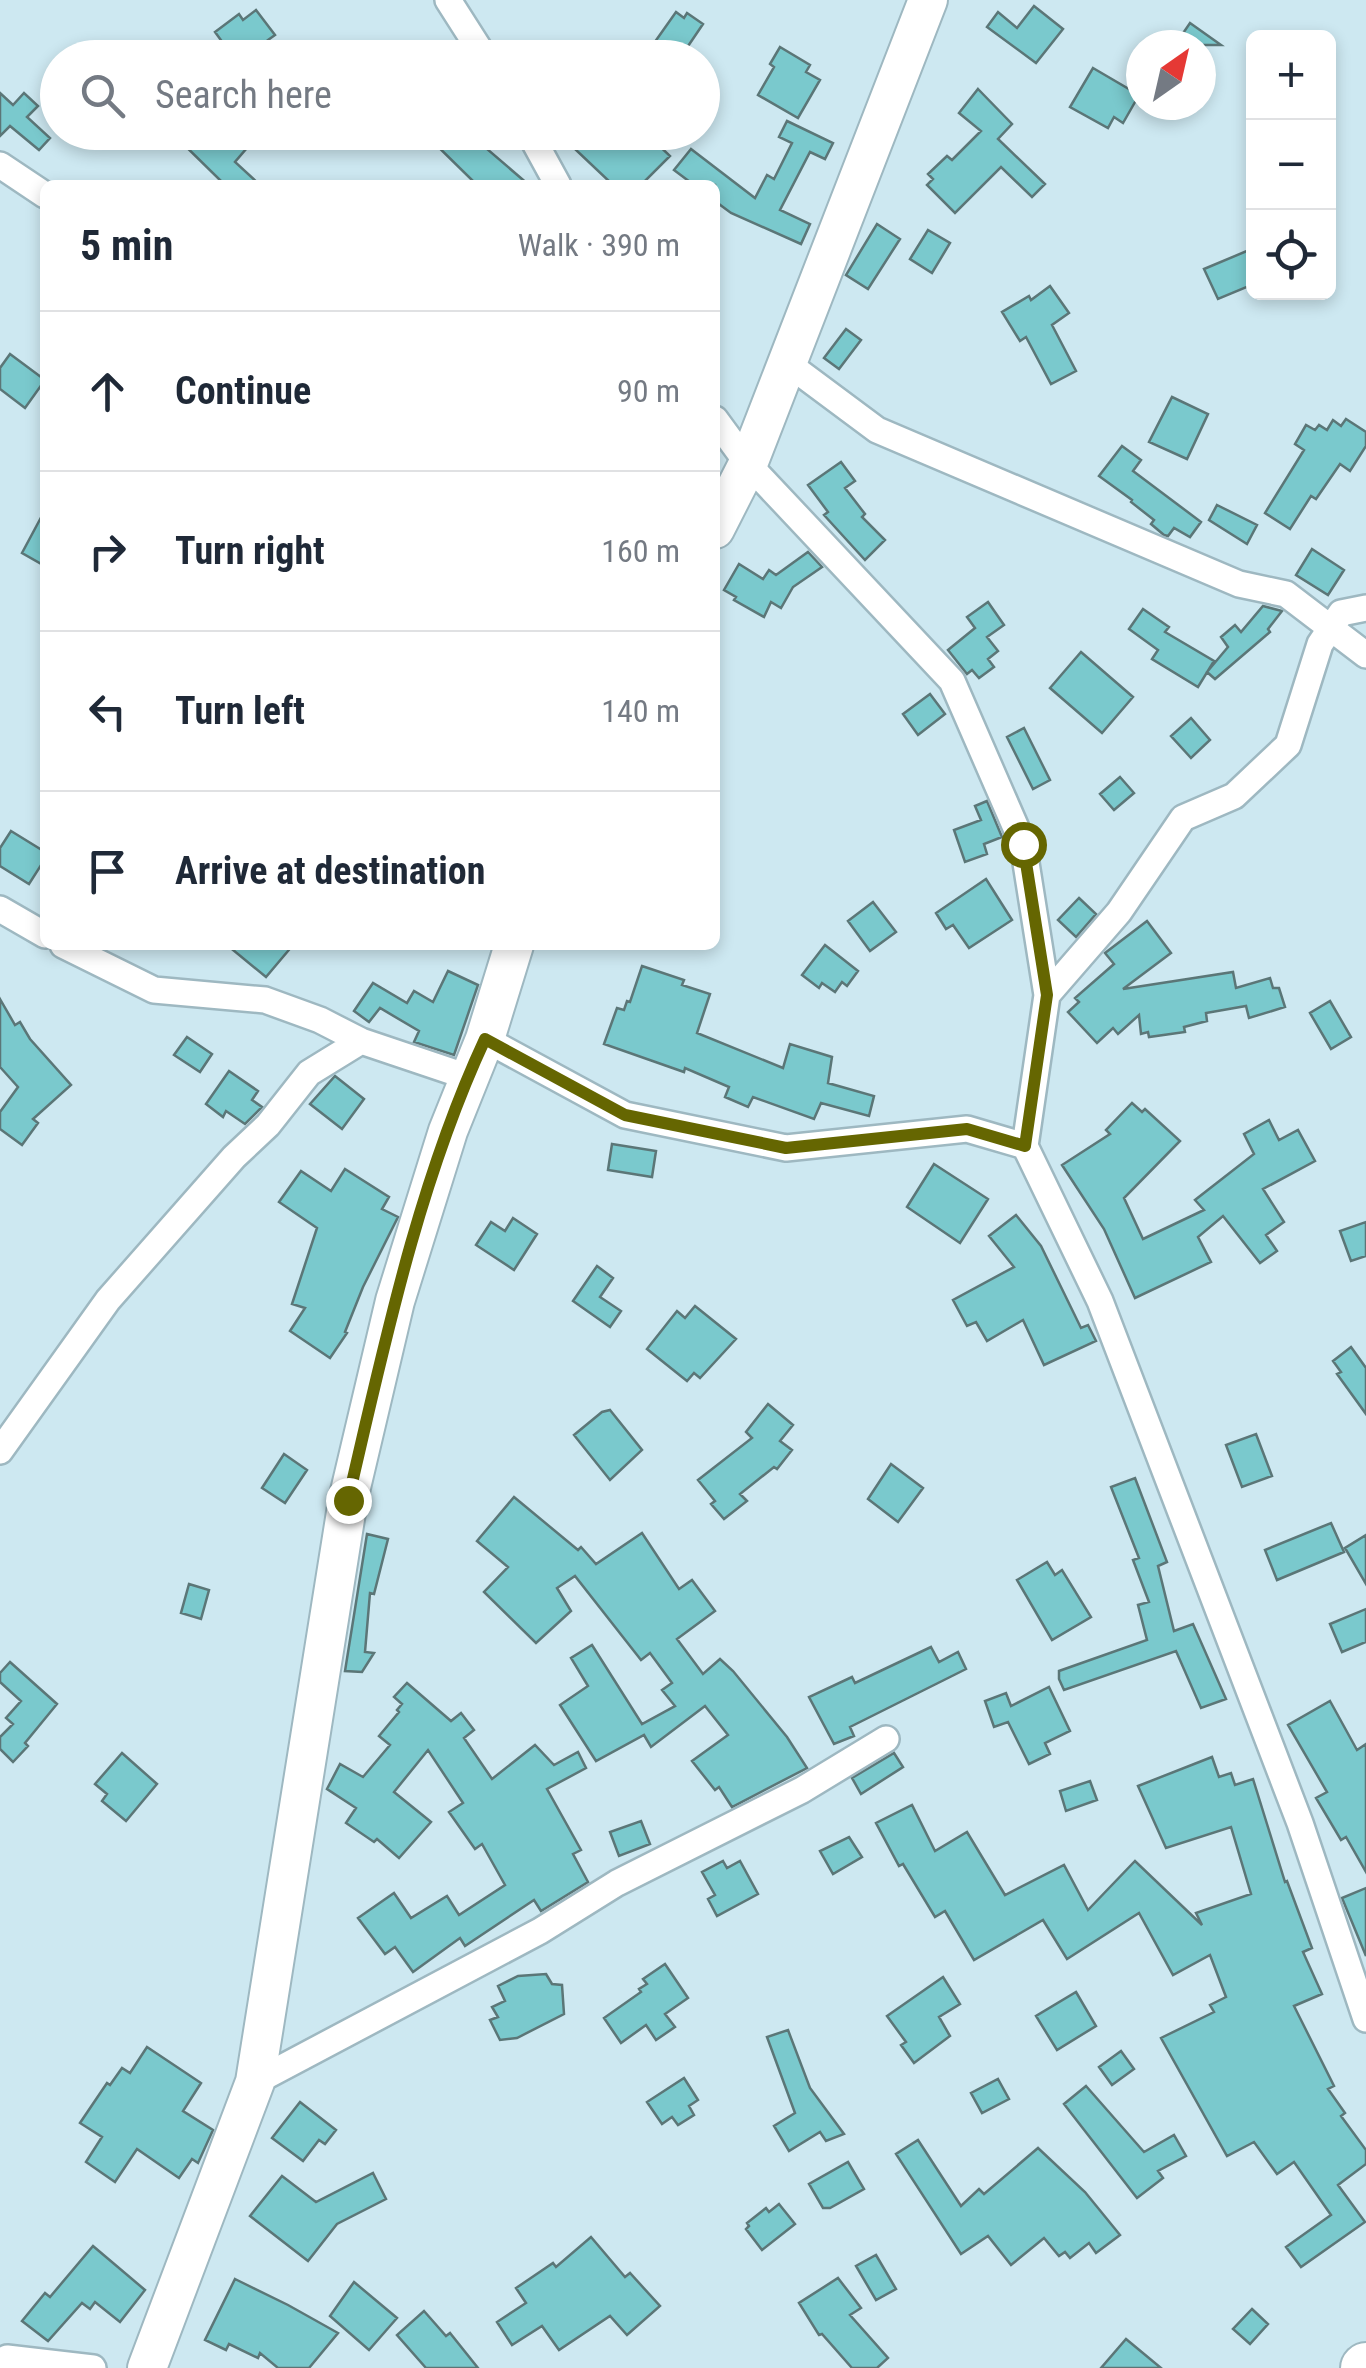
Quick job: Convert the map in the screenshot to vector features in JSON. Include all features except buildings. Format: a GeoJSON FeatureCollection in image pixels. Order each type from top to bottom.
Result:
{"type":"FeatureCollection","features":[{"type":"Feature","properties":{"kind":"street"},"geometry":{"type":"LineString","coordinates":[[448,0],[474,40]]}},
{"type":"Feature","properties":{"kind":"street"},"geometry":{"type":"LineString","coordinates":[[720,519],[748,464],[928,0]]}},
{"type":"Feature","properties":{"kind":"street"},"geometry":{"type":"LineString","coordinates":[[539,150],[555,180]]}},
{"type":"Feature","properties":{"kind":"street"},"geometry":{"type":"LineString","coordinates":[[0,165],[40,192]]}},
{"type":"Feature","properties":{"kind":"street"},"geometry":{"type":"LineString","coordinates":[[788,362],[877,430],[1222,576],[1286,594],[1366,655]]}},
{"type":"Feature","properties":{"kind":"street"},"geometry":{"type":"LineString","coordinates":[[720,426],[748,464],[952,681],[1023,844],[1047,995],[1025,1146],[1108,1320],[1300,1823],[1366,2018]]}},
{"type":"Feature","properties":{"kind":"street"},"geometry":{"type":"LineString","coordinates":[[1047,995],[1119,912],[1183,818],[1234,796],[1288,745],[1320,644],[1341,613],[1366,608]]}},
{"type":"Feature","properties":{"kind":"street"},"geometry":{"type":"LineString","coordinates":[[0,908],[40,931]]}},
{"type":"Feature","properties":{"kind":"street"},"geometry":{"type":"LineString","coordinates":[[73,950],[154,990],[265,1000],[320,1020],[361,1041],[468,1077]]}},
{"type":"Feature","properties":{"kind":"street"},"geometry":{"type":"LineString","coordinates":[[147,2368],[255,2082],[348,1500],[395,1301],[512,950]]}},
{"type":"Feature","properties":{"kind":"street"},"geometry":{"type":"LineString","coordinates":[[485,1039],[625,1115],[786,1148],[967,1129],[1025,1146]]}},
{"type":"Feature","properties":{"kind":"street"},"geometry":{"type":"LineString","coordinates":[[0,1451],[108,1300],[234,1157],[268,1125],[309,1073],[361,1041]]}},
{"type":"Feature","properties":{"kind":"street"},"geometry":{"type":"LineString","coordinates":[[255,2082],[540,1931],[618,1882],[802,1790],[886,1739]]}},
{"type":"Feature","properties":{"kind":"street"},"geometry":{"type":"LineString","coordinates":[[0,2361],[7,2358],[93,2368]]}},
{"type":"Feature","properties":{"kind":"route"},"geometry":{"type":"LineString","coordinates":[[348,1500],[395,1301],[448,1131],[485,1039],[625,1115],[786,1148],[967,1129],[1025,1146],[1047,995],[1023,844]]}}]}
